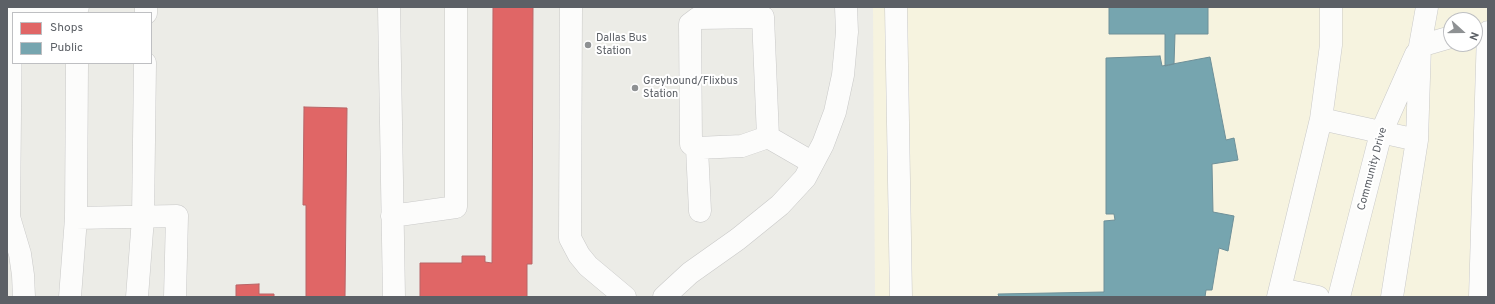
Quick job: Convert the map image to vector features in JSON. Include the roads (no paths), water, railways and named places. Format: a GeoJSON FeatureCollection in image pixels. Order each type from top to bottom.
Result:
{"type":"FeatureCollection","features":[{"type":"Feature","properties":{"kind":"street"},"geometry":{"type":"LineString","coordinates":[[24,297],[20,254],[9,217],[11,10],[77,7]]}},
{"type":"Feature","properties":{"kind":"street"},"geometry":{"type":"LineString","coordinates":[[389,7],[394,297]]}},
{"type":"Feature","properties":{"kind":"street"},"geometry":{"type":"LineString","coordinates":[[392,216],[456,208],[456,7]]}},
{"type":"Feature","properties":{"kind":"street"},"geometry":{"type":"LineString","coordinates":[[571,7],[570,238],[578,255],[588,266],[625,297]]}},
{"type":"Feature","properties":{"kind":"street"},"geometry":{"type":"LineString","coordinates":[[664,297],[690,273],[738,239],[780,205],[805,178],[823,144],[835,112],[843,75],[847,32],[846,7]]}},
{"type":"Feature","properties":{"kind":"street"},"geometry":{"type":"LineString","coordinates":[[896,7],[901,297]]}},
{"type":"Feature","properties":{"kind":"street"},"geometry":{"type":"LineString","coordinates":[[1318,297],[1279,293],[1321,120],[1331,45],[1330,7]]}},
{"type":"Feature","properties":{"kind":"street","name":"Community Drive"},"geometry":{"type":"LineString","coordinates":[[1392,297],[1417,140],[1420,46],[1427,7]]}},
{"type":"Feature","properties":{"kind":"street"},"geometry":{"type":"LineString","coordinates":[[768,137],[763,17],[698,18],[690,24],[689,33],[691,144],[697,148],[742,146],[768,137],[813,163]]}},
{"type":"Feature","properties":{"kind":"street"},"geometry":{"type":"LineString","coordinates":[[1480,297],[1488,32]]}},
{"type":"Feature","properties":{"kind":"street"},"geometry":{"type":"LineString","coordinates":[[1420,46],[1443,39]]}},
{"type":"Feature","properties":{"kind":"street","name":"Community Drive"},"geometry":{"type":"LineString","coordinates":[[1339,297],[1381,133],[1420,46]]}},
{"type":"Feature","properties":{"kind":"street"},"geometry":{"type":"LineString","coordinates":[[70,297],[76,218],[77,64]]}},
{"type":"Feature","properties":{"kind":"street"},"geometry":{"type":"LineString","coordinates":[[137,297],[144,218],[145,64]]}},
{"type":"Feature","properties":{"kind":"street"},"geometry":{"type":"LineString","coordinates":[[1321,120],[1417,140]]}},
{"type":"Feature","properties":{"kind":"street"},"geometry":{"type":"LineString","coordinates":[[697,148],[700,211]]}},
{"type":"Feature","properties":{"kind":"street"},"geometry":{"type":"LineString","coordinates":[[76,218],[144,218],[178,216],[175,297]]}},
{"type":"Feature","properties":{"kind":"place","name":"Dallas Bus Station"},"geometry":{"type":"Point","coordinates":[588,45]}},
{"type":"Feature","properties":{"kind":"place","name":"Greyhound/Flixbus Station"},"geometry":{"type":"Point","coordinates":[635,88]}}]}
